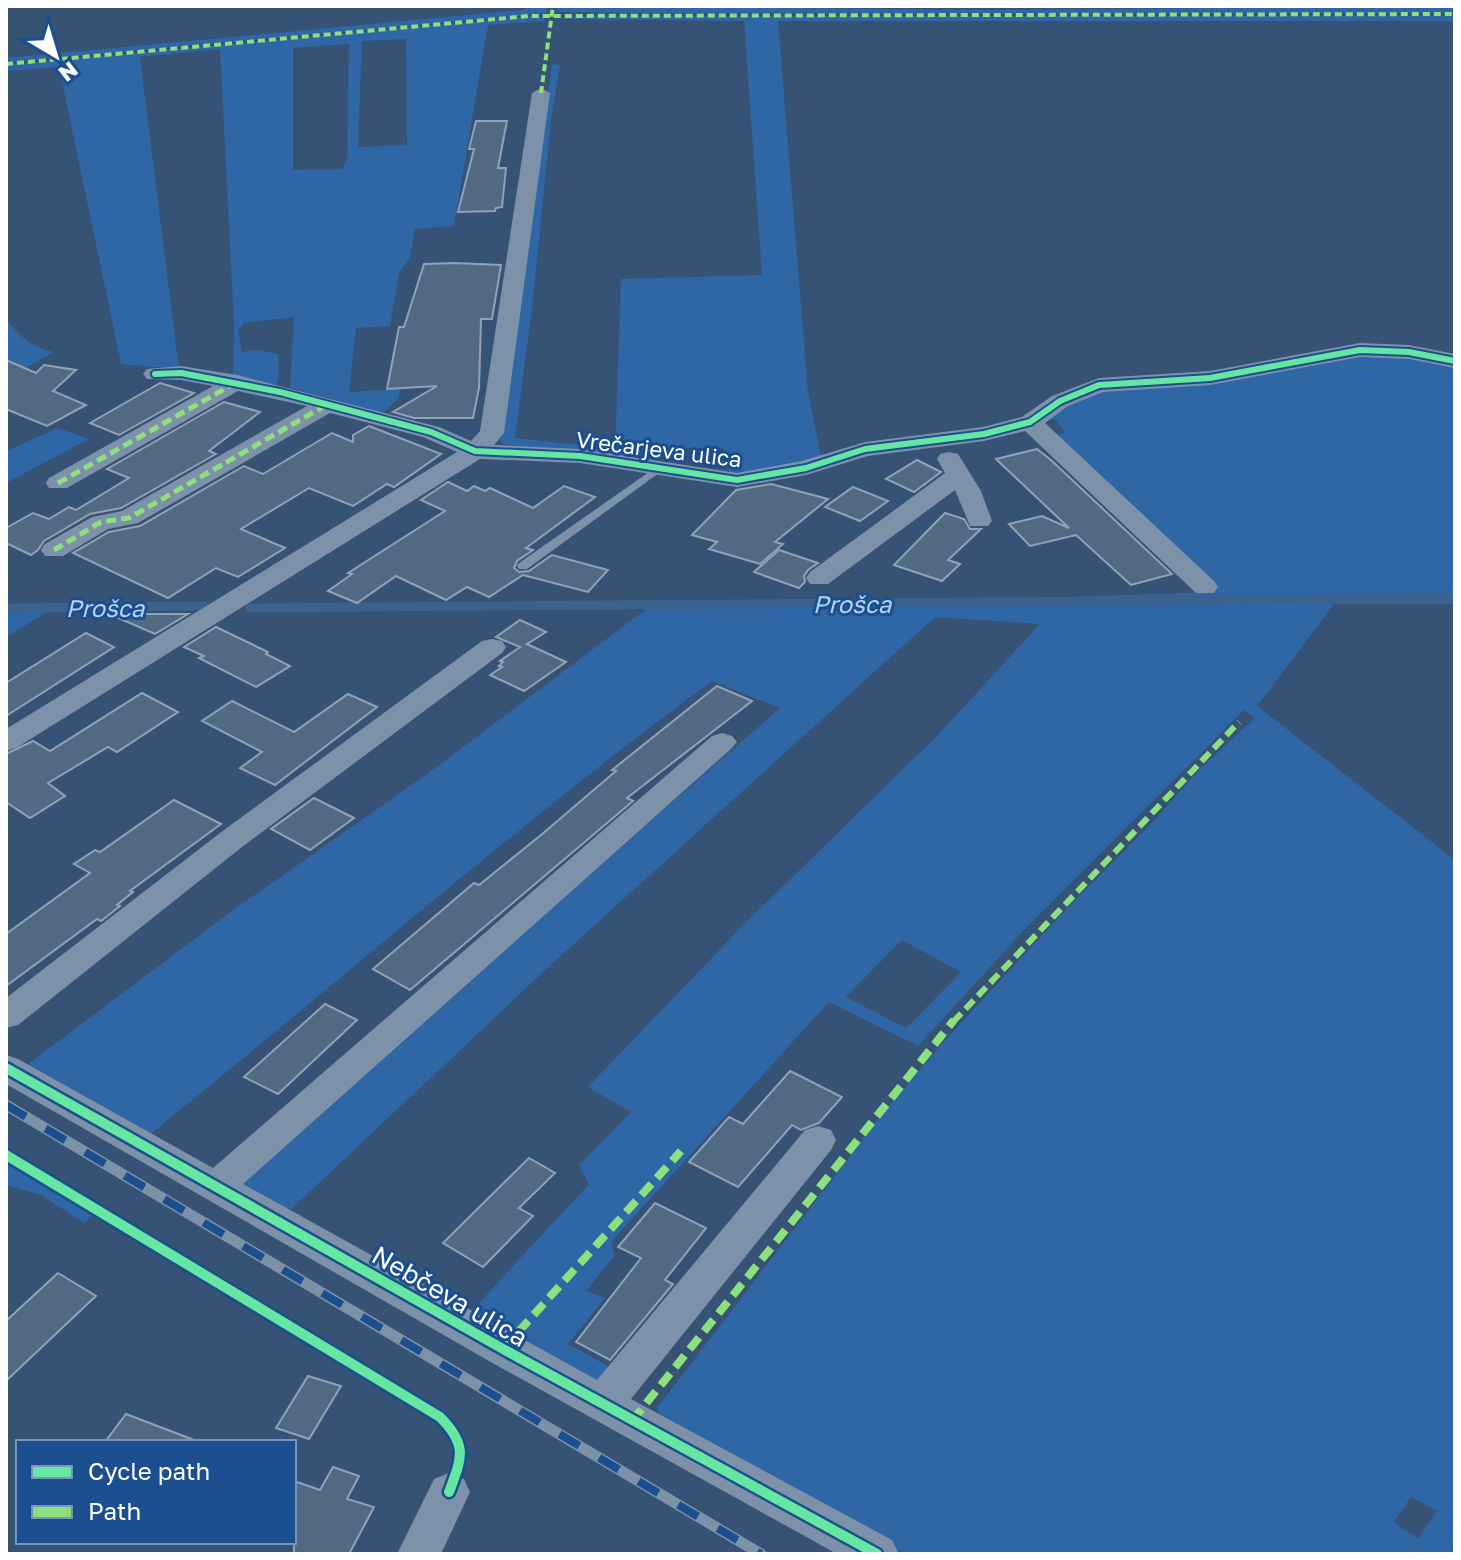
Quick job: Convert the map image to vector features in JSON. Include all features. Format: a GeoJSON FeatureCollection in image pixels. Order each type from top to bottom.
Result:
{"type":"FeatureCollection","features":[{"type":"Feature","properties":{"kind":"street"},"geometry":{"type":"LineString","coordinates":[[6,742],[475,451],[492,433],[541,93]]}},
{"type":"Feature","properties":{"kind":"street","name":"Vrečarjeva ulica"},"geometry":{"type":"LineString","coordinates":[[155,374],[181,373],[237,382],[431,432],[475,451],[549,453],[737,480],[806,468],[865,449],[984,434],[1030,422],[1060,401],[1099,385],[1210,378],[1360,350],[1409,352],[1455,361]]}},
{"type":"Feature","properties":{"kind":"street"},"geometry":{"type":"LineString","coordinates":[[58,483],[237,382]]}},
{"type":"Feature","properties":{"kind":"street"},"geometry":{"type":"LineString","coordinates":[[54,550],[101,522],[129,518],[328,404]]}},
{"type":"Feature","properties":{"kind":"street"},"geometry":{"type":"LineString","coordinates":[[1030,422],[1205,587]]}},
{"type":"Feature","properties":{"kind":"street"},"geometry":{"type":"LineString","coordinates":[[930,442],[949,459],[959,475],[979,521]]}},
{"type":"Feature","properties":{"kind":"street"},"geometry":{"type":"LineString","coordinates":[[819,578],[959,475]]}},
{"type":"Feature","properties":{"kind":"street"},"geometry":{"type":"LineString","coordinates":[[6,1016],[231,840],[492,647]]}},
{"type":"Feature","properties":{"kind":"street"},"geometry":{"type":"LineString","coordinates":[[217,1186],[722,742]]}},
{"type":"Feature","properties":{"kind":"street","name":"Nebčeva ulica"},"geometry":{"type":"LineString","coordinates":[[6,1068],[602,1404],[877,1554]]}},
{"type":"Feature","properties":{"kind":"street"},"geometry":{"type":"LineString","coordinates":[[602,1404],[818,1140]]}},
{"type":"Feature","properties":{"kind":"street"},"geometry":{"type":"LineString","coordinates":[[419,1554],[449,1492]]}},
{"type":"Feature","properties":{"kind":"lane"},"geometry":{"type":"LineString","coordinates":[[523,566],[659,468]]}},
{"type":"Feature","properties":{"kind":"shaded area"},"geometry":{"type":"Polygon","coordinates":[[[548,6],[546,13],[6,62],[6,58],[522,10],[548,6]]]}},
{"type":"Feature","properties":{"kind":"shaded area"},"geometry":{"type":"Polygon","coordinates":[[[557,6],[997,10],[1455,6],[1455,13],[628,13],[556,12],[557,6]]]}},
{"type":"Feature","properties":{"kind":"shaded area"},"geometry":{"type":"Polygon","coordinates":[[[532,16],[544,18],[545,21],[488,25],[454,226],[415,229],[410,258],[399,273],[390,326],[356,328],[349,392],[401,389],[398,399],[383,413],[290,388],[294,317],[244,323],[238,330],[242,352],[258,350],[278,354],[279,378],[276,385],[233,377],[234,325],[220,49],[140,57],[179,369],[121,364],[59,67],[6,71],[6,65],[532,16]],[[406,39],[362,41],[358,147],[407,145],[406,39]],[[349,44],[293,48],[293,170],[342,169],[347,160],[349,44]]]}},
{"type":"Feature","properties":{"kind":"shaded area"},"geometry":{"type":"Polygon","coordinates":[[[575,16],[1455,16],[1455,21],[778,21],[808,392],[821,457],[733,476],[729,472],[723,448],[663,448],[664,456],[656,462],[510,446],[499,439],[552,64],[560,65],[515,438],[615,449],[621,279],[762,275],[744,21],[557,19],[575,16]]]}},
{"type":"Feature","properties":{"kind":"shaded area"},"geometry":{"type":"Polygon","coordinates":[[[6,318],[27,340],[54,352],[6,379],[6,318]]]}},
{"type":"Feature","properties":{"kind":"shaded area"},"geometry":{"type":"Polygon","coordinates":[[[1360,353],[1455,363],[1455,604],[1334,604],[1257,706],[1455,860],[1455,1544],[1451,1554],[905,1554],[663,1424],[657,1408],[880,1117],[939,1047],[1071,904],[1151,824],[1198,771],[1255,718],[1244,710],[1026,928],[918,1046],[829,1002],[611,1242],[615,1255],[586,1291],[605,1298],[568,1344],[615,1370],[599,1390],[466,1317],[589,1184],[579,1165],[631,1112],[588,1087],[745,923],[935,738],[1040,624],[935,617],[554,962],[287,1213],[235,1184],[780,708],[712,681],[497,848],[148,1136],[23,1068],[229,913],[427,774],[649,607],[976,606],[975,600],[1216,592],[1179,552],[1053,437],[1065,432],[1055,419],[1043,420],[1092,390],[1360,353]],[[902,940],[846,997],[906,1028],[961,972],[902,940]],[[1411,1497],[1394,1522],[1418,1539],[1437,1511],[1411,1497]]]}},
{"type":"Feature","properties":{"kind":"shaded area"},"geometry":{"type":"Polygon","coordinates":[[[58,428],[89,439],[6,483],[6,451],[58,428]]]}},
{"type":"Feature","properties":{"kind":"shaded area"},"geometry":{"type":"Polygon","coordinates":[[[58,606],[6,637],[6,607],[58,606]]]}},
{"type":"Feature","properties":{"kind":"shaded area"},"geometry":{"type":"Polygon","coordinates":[[[6,1163],[94,1214],[84,1223],[41,1195],[6,1185],[6,1163]]]}},
{"type":"Feature","properties":{"kind":"building"},"geometry":{"type":"Polygon","coordinates":[[[476,121],[507,121],[498,168],[506,168],[502,207],[495,211],[458,212],[474,149],[469,149],[476,121]]]}},
{"type":"Feature","properties":{"kind":"building"},"geometry":{"type":"Polygon","coordinates":[[[424,264],[501,265],[492,319],[481,319],[479,388],[473,418],[414,418],[393,412],[437,386],[387,389],[399,327],[404,327],[424,264]]]}},
{"type":"Feature","properties":{"kind":"building"},"geometry":{"type":"Polygon","coordinates":[[[6,360],[36,373],[44,365],[76,370],[53,391],[86,405],[47,426],[6,409],[6,360]]]}},
{"type":"Feature","properties":{"kind":"building"},"geometry":{"type":"Polygon","coordinates":[[[160,383],[194,393],[119,435],[90,423],[160,383]]]}},
{"type":"Feature","properties":{"kind":"building"},"geometry":{"type":"Polygon","coordinates":[[[224,402],[260,412],[209,451],[216,454],[121,508],[90,514],[44,541],[31,555],[6,543],[6,528],[33,513],[49,519],[69,507],[76,510],[129,478],[107,469],[224,402]]]}},
{"type":"Feature","properties":{"kind":"building"},"geometry":{"type":"Polygon","coordinates":[[[369,426],[441,454],[394,487],[387,484],[353,506],[309,488],[241,529],[285,548],[238,577],[216,568],[168,598],[73,553],[109,532],[140,526],[244,466],[263,474],[332,433],[353,442],[353,435],[369,426]]]}},
{"type":"Feature","properties":{"kind":"building"},"geometry":{"type":"Polygon","coordinates":[[[1037,449],[1172,574],[1131,585],[1076,535],[1030,546],[1009,524],[1042,516],[1069,528],[996,459],[1037,449]]]}},
{"type":"Feature","properties":{"kind":"building"},"geometry":{"type":"Polygon","coordinates":[[[917,460],[941,472],[914,492],[886,479],[917,460]]]}},
{"type":"Feature","properties":{"kind":"building"},"geometry":{"type":"Polygon","coordinates":[[[448,482],[467,491],[474,486],[485,491],[490,488],[533,508],[564,486],[595,497],[526,548],[533,550],[517,561],[514,568],[519,572],[529,571],[552,555],[608,570],[588,592],[523,575],[489,597],[467,587],[446,600],[396,576],[357,603],[328,591],[352,574],[348,573],[445,511],[421,500],[448,482]]]}},
{"type":"Feature","properties":{"kind":"building"},"geometry":{"type":"Polygon","coordinates":[[[771,484],[828,499],[775,542],[783,544],[760,564],[709,549],[717,542],[692,535],[736,490],[771,484]]]}},
{"type":"Feature","properties":{"kind":"building"},"geometry":{"type":"Polygon","coordinates":[[[853,487],[888,501],[860,521],[825,507],[853,487]]]}},
{"type":"Feature","properties":{"kind":"building"},"geometry":{"type":"Polygon","coordinates":[[[945,513],[964,519],[970,529],[981,529],[948,560],[960,564],[942,581],[894,565],[945,513]]]}},
{"type":"Feature","properties":{"kind":"building"},"geometry":{"type":"Polygon","coordinates":[[[779,550],[818,563],[808,570],[804,576],[805,582],[799,588],[754,572],[779,550]]]}},
{"type":"Feature","properties":{"kind":"building"},"geometry":{"type":"Polygon","coordinates":[[[109,614],[188,614],[155,634],[109,614]]]}},
{"type":"Feature","properties":{"kind":"building"},"geometry":{"type":"Polygon","coordinates":[[[520,620],[546,632],[527,644],[566,662],[524,691],[490,675],[502,667],[499,666],[503,662],[500,661],[520,647],[496,637],[520,620]]]}},
{"type":"Feature","properties":{"kind":"building"},"geometry":{"type":"Polygon","coordinates":[[[216,627],[290,666],[256,687],[184,647],[216,627]]]}},
{"type":"Feature","properties":{"kind":"building"},"geometry":{"type":"Polygon","coordinates":[[[86,633],[114,647],[6,716],[6,683],[86,633]]]}},
{"type":"Feature","properties":{"kind":"building"},"geometry":{"type":"Polygon","coordinates":[[[717,686],[752,701],[627,798],[633,801],[410,990],[373,969],[474,883],[479,885],[541,835],[616,771],[612,770],[717,686]]]}},
{"type":"Feature","properties":{"kind":"building"},"geometry":{"type":"Polygon","coordinates":[[[142,693],[178,712],[117,752],[108,747],[48,783],[65,796],[30,818],[6,802],[6,754],[33,741],[50,751],[142,693]]]}},
{"type":"Feature","properties":{"kind":"building"},"geometry":{"type":"Polygon","coordinates":[[[348,694],[377,707],[275,785],[240,768],[262,752],[202,721],[232,701],[294,732],[348,694]]]}},
{"type":"Feature","properties":{"kind":"building"},"geometry":{"type":"Polygon","coordinates":[[[314,798],[354,818],[310,850],[271,829],[314,798]]]}},
{"type":"Feature","properties":{"kind":"building"},"geometry":{"type":"Polygon","coordinates":[[[174,800],[221,824],[130,891],[133,892],[117,905],[120,906],[101,921],[97,919],[6,986],[6,934],[90,873],[74,864],[95,850],[100,852],[174,800]]]}},
{"type":"Feature","properties":{"kind":"building"},"geometry":{"type":"Polygon","coordinates":[[[325,1004],[357,1020],[278,1094],[244,1077],[325,1004]]]}},
{"type":"Feature","properties":{"kind":"building"},"geometry":{"type":"Polygon","coordinates":[[[790,1071],[842,1097],[819,1123],[801,1130],[792,1125],[738,1187],[689,1162],[729,1117],[743,1124],[790,1071]]]}},
{"type":"Feature","properties":{"kind":"building"},"geometry":{"type":"Polygon","coordinates":[[[529,1158],[555,1173],[519,1208],[533,1216],[483,1267],[443,1243],[529,1158]]]}},
{"type":"Feature","properties":{"kind":"building"},"geometry":{"type":"Polygon","coordinates":[[[655,1203],[706,1228],[665,1280],[673,1284],[610,1360],[576,1342],[641,1258],[618,1247],[655,1203]]]}},
{"type":"Feature","properties":{"kind":"building"},"geometry":{"type":"Polygon","coordinates":[[[58,1273],[96,1296],[6,1381],[6,1321],[58,1273]]]}},
{"type":"Feature","properties":{"kind":"building"},"geometry":{"type":"Polygon","coordinates":[[[308,1376],[341,1386],[309,1439],[276,1428],[308,1376]]]}},
{"type":"Feature","properties":{"kind":"building"},"geometry":{"type":"Polygon","coordinates":[[[126,1414],[194,1440],[106,1440],[126,1414]]]}},
{"type":"Feature","properties":{"kind":"building"},"geometry":{"type":"Polygon","coordinates":[[[333,1467],[359,1476],[347,1499],[374,1507],[349,1554],[294,1554],[296,1482],[320,1490],[333,1467]]]}},
{"type":"Feature","properties":{"kind":"waterway","name":"Prošca"},"geometry":{"type":"LineString","coordinates":[[250,608],[1455,598]]}},
{"type":"Feature","properties":{"kind":"waterway","name":"Prošca"},"geometry":{"type":"LineString","coordinates":[[6,608],[204,606]]}},
{"type":"Feature","properties":{"kind":"railway"},"geometry":{"type":"LineString","coordinates":[[6,1105],[761,1554]]}},
{"type":"Feature","properties":{"kind":"marked path"},"geometry":{"type":"LineString","coordinates":[[541,93],[553,6]]}},
{"type":"Feature","properties":{"kind":"marked path"},"geometry":{"type":"LineString","coordinates":[[6,64],[529,16],[1455,14]]}},
{"type":"Feature","properties":{"kind":"marked path"},"geometry":{"type":"LineString","coordinates":[[58,483],[237,382]]}},
{"type":"Feature","properties":{"kind":"marked path"},"geometry":{"type":"LineString","coordinates":[[54,550],[101,522],[129,518],[328,404]]}},
{"type":"Feature","properties":{"kind":"marked path"},"geometry":{"type":"LineString","coordinates":[[632,1421],[939,1036],[1239,722]]}},
{"type":"Feature","properties":{"kind":"marked path"},"geometry":{"type":"LineString","coordinates":[[503,1349],[681,1151]]}},
{"type":"Feature","properties":{"kind":"cycle path"},"geometry":{"type":"LineString","coordinates":[[155,374],[181,373],[280,392],[431,432],[475,451],[580,456],[737,480],[806,468],[865,449],[984,434],[1030,422],[1060,401],[1099,385],[1210,378],[1360,350],[1409,352],[1455,361]]}},
{"type":"Feature","properties":{"kind":"cycle path"},"geometry":{"type":"LineString","coordinates":[[6,1068],[503,1349],[877,1554]]}},
{"type":"Feature","properties":{"kind":"cycle path"},"geometry":{"type":"LineString","coordinates":[[6,1155],[440,1417],[456,1435],[461,1452],[449,1492]]}}]}
